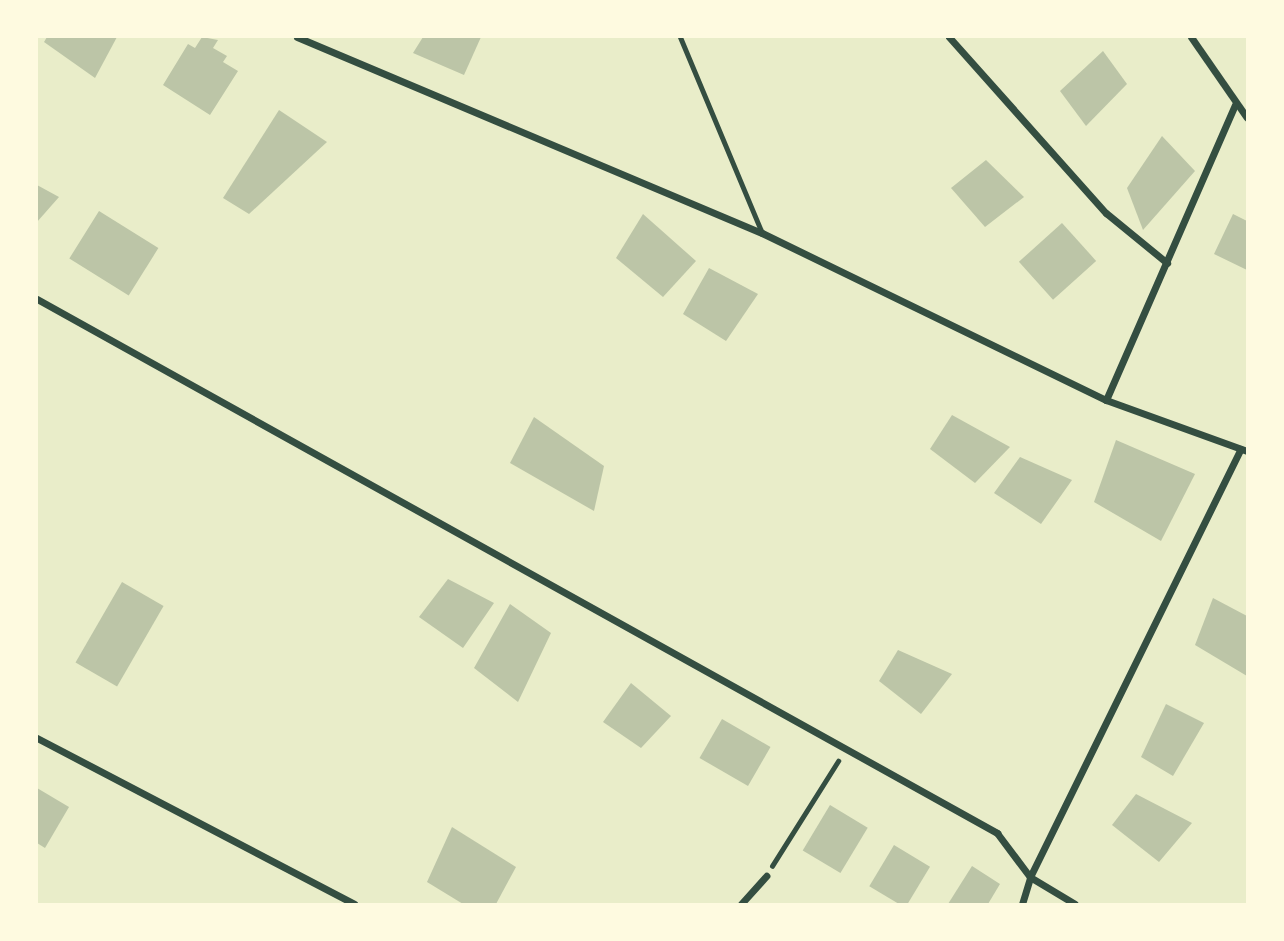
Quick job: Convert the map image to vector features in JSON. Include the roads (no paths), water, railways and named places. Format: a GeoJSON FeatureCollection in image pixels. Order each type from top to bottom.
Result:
{"type":"FeatureCollection","features":[{"type":"Feature","properties":{"kind":"street"},"geometry":{"type":"LineString","coordinates":[[297,37],[762,233],[1106,400],[1244,450],[1030,877],[1021,904]]}},
{"type":"Feature","properties":{"kind":"street"},"geometry":{"type":"LineString","coordinates":[[949,37],[1106,213],[1167,263]]}},
{"type":"Feature","properties":{"kind":"street"},"geometry":{"type":"LineString","coordinates":[[1191,37],[1235,105],[1247,118]]}},
{"type":"Feature","properties":{"kind":"street"},"geometry":{"type":"LineString","coordinates":[[1106,400],[1235,105]]}},
{"type":"Feature","properties":{"kind":"street"},"geometry":{"type":"LineString","coordinates":[[37,299],[997,833],[1030,877],[1075,904]]}},
{"type":"Feature","properties":{"kind":"street"},"geometry":{"type":"LineString","coordinates":[[37,738],[354,904]]}},
{"type":"Feature","properties":{"kind":"street"},"geometry":{"type":"LineString","coordinates":[[741,904],[766,876]]}},
{"type":"Feature","properties":{"kind":"lane"},"geometry":{"type":"LineString","coordinates":[[680,37],[762,233]]}}]}
